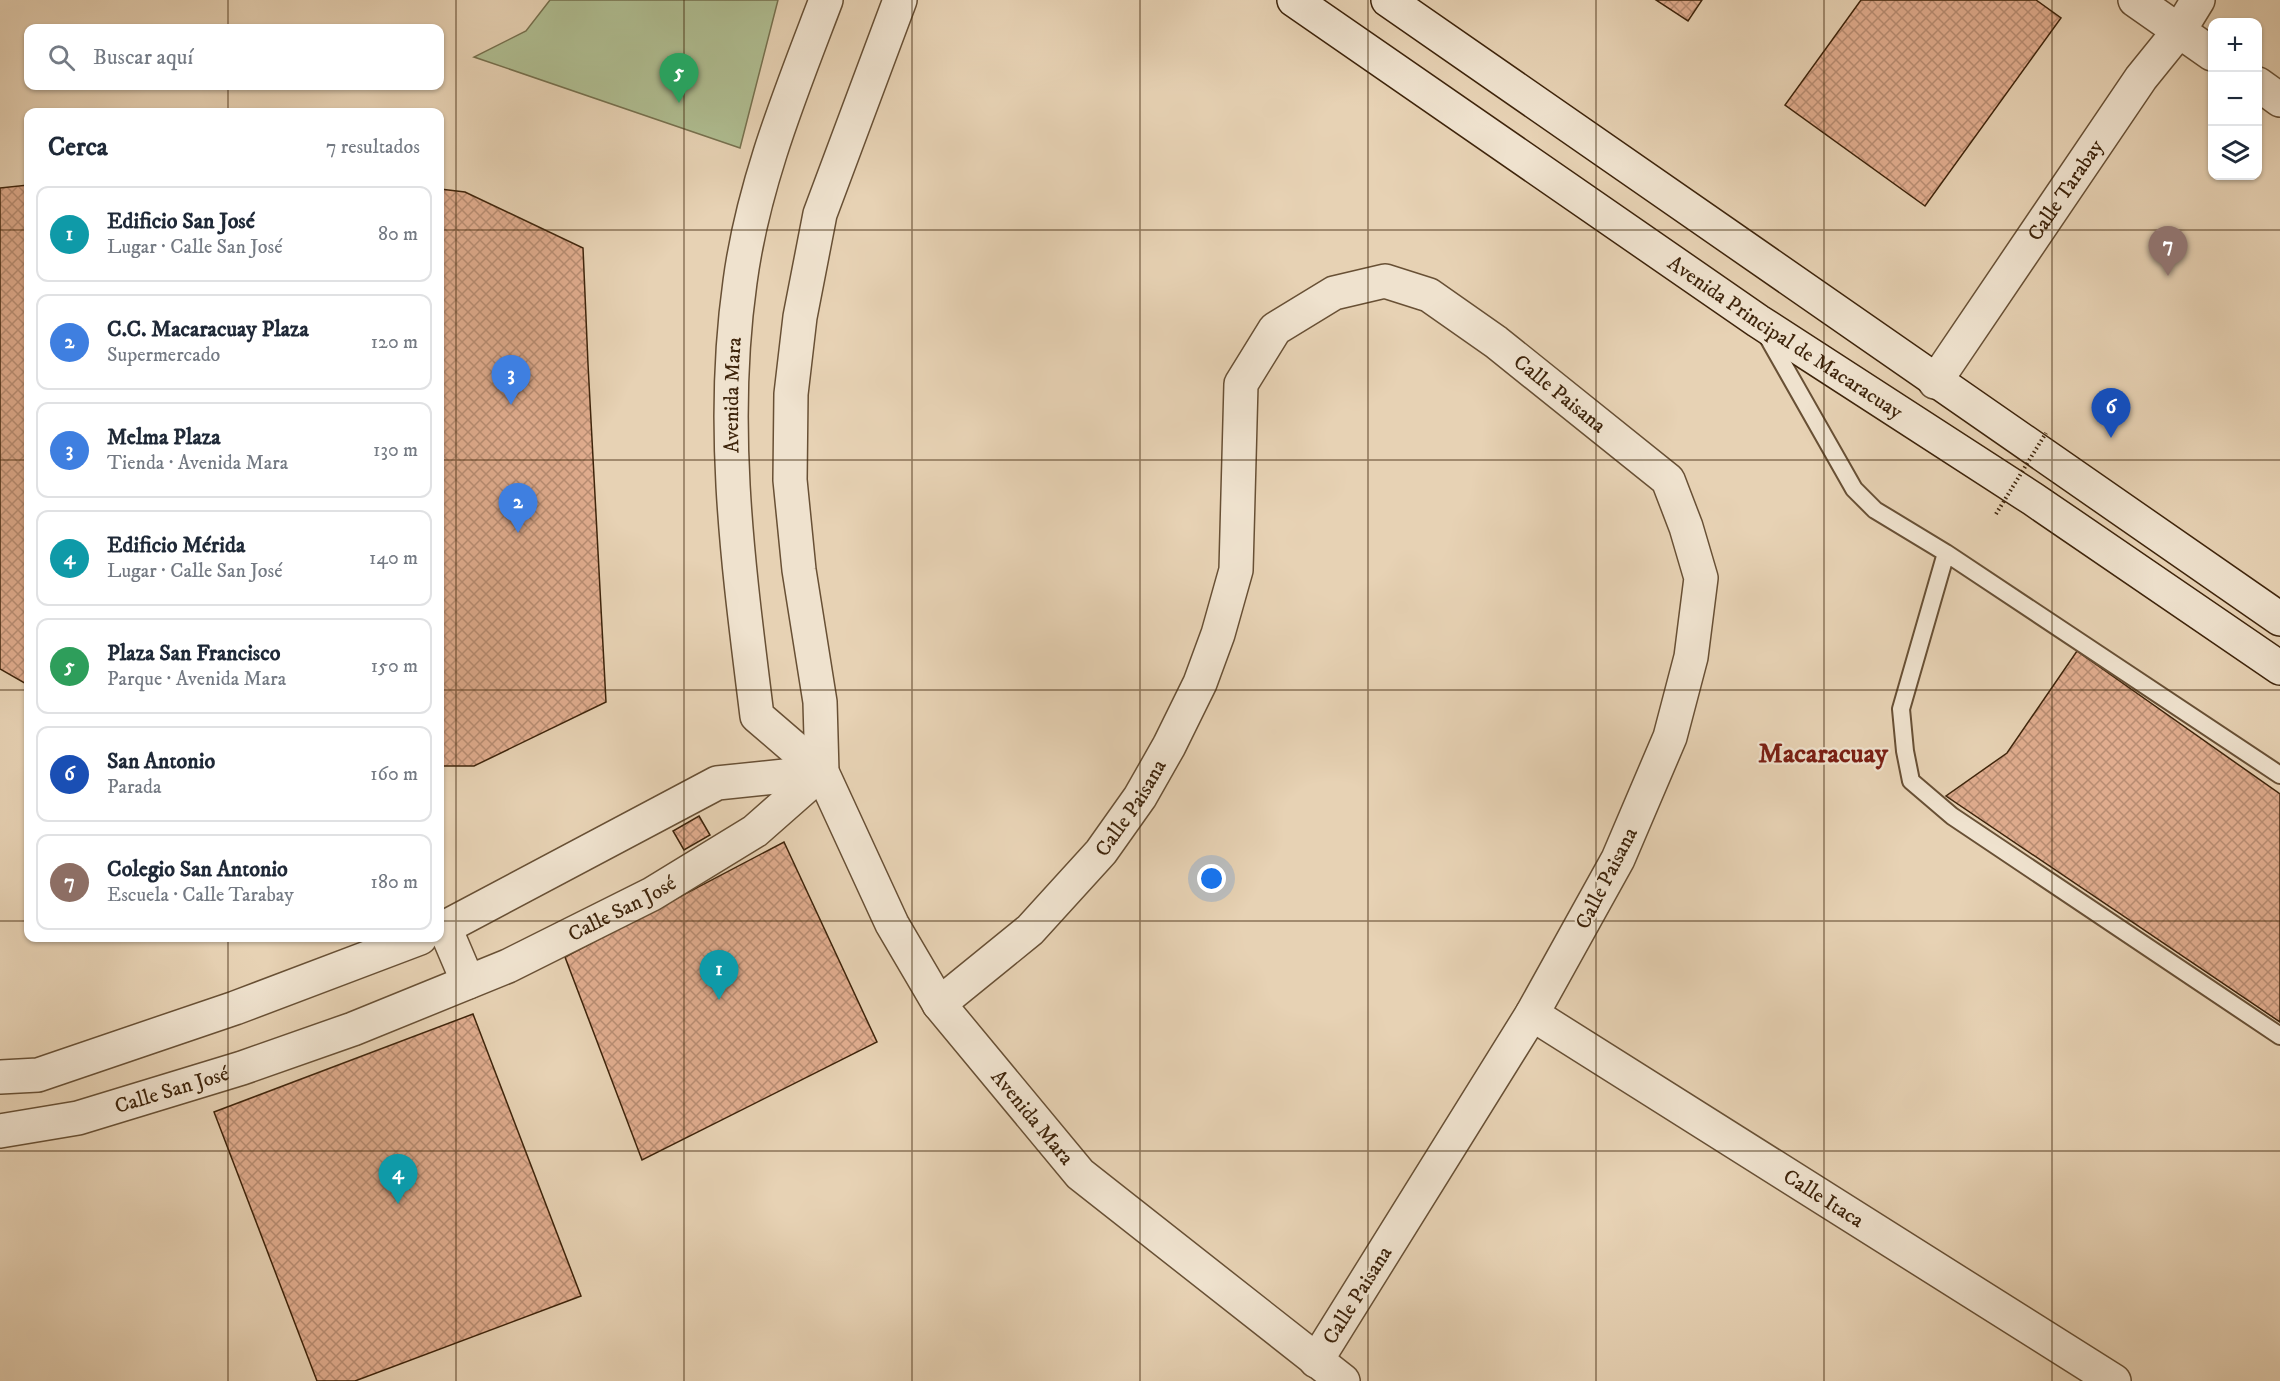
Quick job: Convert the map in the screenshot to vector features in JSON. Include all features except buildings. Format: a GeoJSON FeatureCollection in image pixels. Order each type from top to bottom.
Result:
{"type":"FeatureCollection","features":[{"type":"Feature","properties":{"kind":"street","name":"Avenida Mara"},"geometry":{"type":"LineString","coordinates":[[822,772],[757,716],[739,577],[730,443],[732,357],[740,280],[768,158],[826,0]]}},
{"type":"Feature","properties":{"kind":"street","name":"Avenida Mara"},"geometry":{"type":"LineString","coordinates":[[900,0],[820,214],[800,317],[791,394],[790,480],[799,570],[820,702],[822,772],[892,924],[939,1004],[1080,1174],[1343,1381]]}},
{"type":"Feature","properties":{"kind":"street","name":"Avenida Principal de Macaracuay"},"geometry":{"type":"LineString","coordinates":[[1294,0],[1758,321],[2033,499],[2280,668]]}},
{"type":"Feature","properties":{"kind":"street"},"geometry":{"type":"LineString","coordinates":[[1388,0],[2280,619]]}},
{"type":"Feature","properties":{"kind":"street"},"geometry":{"type":"LineString","coordinates":[[2135,0],[2208,51]]}},
{"type":"Feature","properties":{"kind":"street","name":"Calle Tarabay"},"geometry":{"type":"LineString","coordinates":[[1935,381],[2141,78],[2179,31],[2198,0]]}},
{"type":"Feature","properties":{"kind":"street"},"geometry":{"type":"LineString","coordinates":[[2262,87],[2280,100]]}},
{"type":"Feature","properties":{"kind":"street","name":"Calle Paisana"},"geometry":{"type":"LineString","coordinates":[[939,1004],[1030,930],[1101,852],[1140,797],[1200,683],[1218,634],[1236,570],[1241,384],[1275,329],[1334,293],[1385,281],[1429,295],[1496,342],[1668,480],[1686,527],[1701,578],[1691,657],[1670,737],[1618,858],[1532,1014],[1316,1361]]}},
{"type":"Feature","properties":{"kind":"street"},"geometry":{"type":"LineString","coordinates":[[444,927],[717,783],[822,772]]}},
{"type":"Feature","properties":{"kind":"street","name":"Calle San José"},"geometry":{"type":"LineString","coordinates":[[0,1131],[78,1118],[242,1068],[352,1029],[508,966],[652,894],[755,831],[822,772]]}},
{"type":"Feature","properties":{"kind":"street"},"geometry":{"type":"LineString","coordinates":[[0,1077],[38,1075],[235,1008],[409,942]]}},
{"type":"Feature","properties":{"kind":"street"},"geometry":{"type":"LineString","coordinates":[[442,942],[468,982]]}},
{"type":"Feature","properties":{"kind":"street","name":"Calle Itaca"},"geometry":{"type":"LineString","coordinates":[[1532,1014],[2114,1381]]}},
{"type":"Feature","properties":{"kind":"lane"},"geometry":{"type":"LineString","coordinates":[[1758,321],[1854,489],[1875,510],[1946,553],[2280,775]]}},
{"type":"Feature","properties":{"kind":"lane"},"geometry":{"type":"LineString","coordinates":[[1946,553],[1901,709],[1911,782],[1952,816],[2280,1036]]}},
{"type":"Feature","properties":{"kind":"path"},"geometry":{"type":"LineString","coordinates":[[1996,514],[2046,433]]}},
{"type":"Feature","properties":{"kind":"green space"},"geometry":{"type":"Polygon","coordinates":[[[550,0],[778,0],[740,148],[474,57],[526,31],[550,0]]]}},
{"type":"Feature","properties":{"kind":"place","name":"Plaza San Francisco"},"geometry":{"type":"Point","coordinates":[679,103]}},
{"type":"Feature","properties":{"kind":"place","name":"Colegio San Antonio"},"geometry":{"type":"Point","coordinates":[2168,276]}},
{"type":"Feature","properties":{"kind":"place","name":"Melma Plaza"},"geometry":{"type":"Point","coordinates":[511,405]}},
{"type":"Feature","properties":{"kind":"place","name":"San Antonio"},"geometry":{"type":"Point","coordinates":[2111,438]}},
{"type":"Feature","properties":{"kind":"place","name":"C.C. Macaracuay Plaza"},"geometry":{"type":"Point","coordinates":[518,533]}},
{"type":"Feature","properties":{"kind":"place","name":"Edificio San José"},"geometry":{"type":"Point","coordinates":[719,1000]}},
{"type":"Feature","properties":{"kind":"place","name":"Edificio Mérida"},"geometry":{"type":"Point","coordinates":[398,1204]}},
{"type":"Feature","properties":{"kind":"district","name":"Macaracuay"},"geometry":{"type":"Point","coordinates":[1823,753]}}]}
